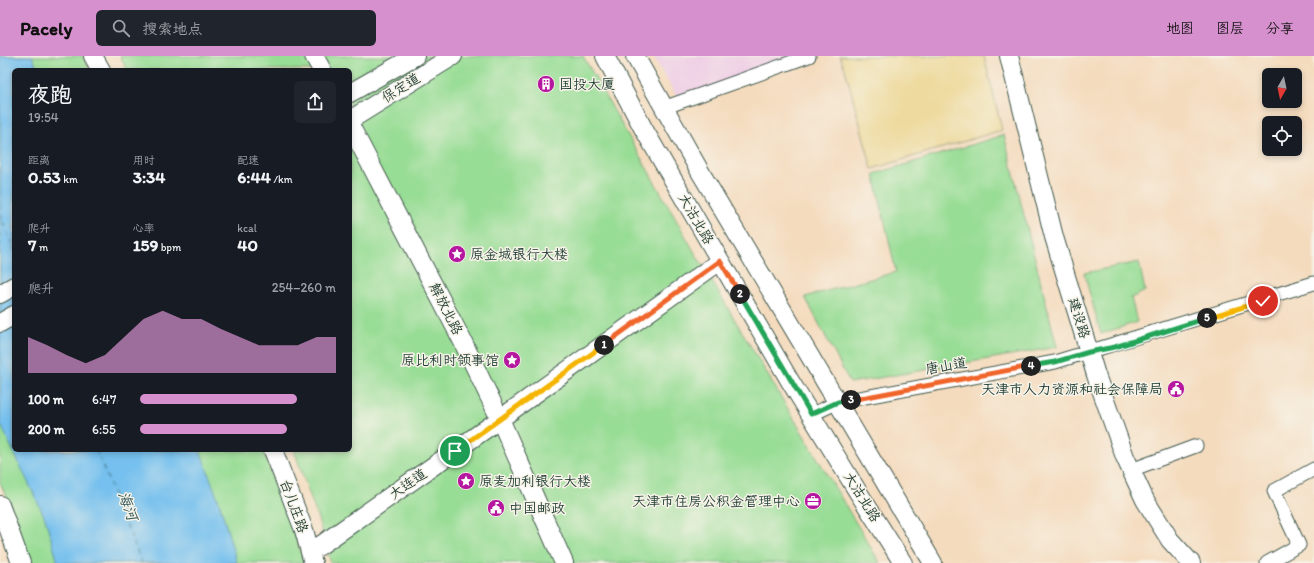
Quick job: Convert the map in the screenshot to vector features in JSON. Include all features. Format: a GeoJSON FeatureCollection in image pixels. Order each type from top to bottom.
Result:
{"type":"FeatureCollection","features":[{"type":"Feature","properties":{"kind":"street"},"geometry":{"type":"LineString","coordinates":[[94,56],[100,68]]}},
{"type":"Feature","properties":{"kind":"street"},"geometry":{"type":"LineString","coordinates":[[314,56],[321,68]]}},
{"type":"Feature","properties":{"kind":"street","name":"保定道"},"geometry":{"type":"LineString","coordinates":[[352,92],[415,56]]}},
{"type":"Feature","properties":{"kind":"street","name":"保定道"},"geometry":{"type":"LineString","coordinates":[[352,119],[453,56]]}},
{"type":"Feature","properties":{"kind":"street","name":"大沽北路"},"geometry":{"type":"LineString","coordinates":[[605,56],[643,128],[720,261],[858,492],[904,563]]}},
{"type":"Feature","properties":{"kind":"street","name":"大沽北路"},"geometry":{"type":"LineString","coordinates":[[635,56],[663,108],[777,302],[933,563]]}},
{"type":"Feature","properties":{"kind":"street"},"geometry":{"type":"LineString","coordinates":[[663,108],[809,56]]}},
{"type":"Feature","properties":{"kind":"street","name":"建设路"},"geometry":{"type":"LineString","coordinates":[[1009,56],[1054,237],[1096,375],[1125,457],[1145,500],[1170,540],[1191,563]]}},
{"type":"Feature","properties":{"kind":"street","name":"解放北路"},"geometry":{"type":"LineString","coordinates":[[352,128],[462,340],[500,419],[564,563]]}},
{"type":"Feature","properties":{"kind":"street","name":"大连道"},"geometry":{"type":"LineString","coordinates":[[311,557],[321,545],[720,261]]}},
{"type":"Feature","properties":{"kind":"street","name":"唐山道"},"geometry":{"type":"LineString","coordinates":[[811,414],[838,402],[1055,362],[1089,352],[1115,347],[1314,285]]}},
{"type":"Feature","properties":{"kind":"street"},"geometry":{"type":"LineString","coordinates":[[0,294],[12,287]]}},
{"type":"Feature","properties":{"kind":"street"},"geometry":{"type":"LineString","coordinates":[[0,323],[12,316]]}},
{"type":"Feature","properties":{"kind":"street"},"geometry":{"type":"LineString","coordinates":[[1131,470],[1196,446]]}},
{"type":"Feature","properties":{"kind":"street","name":"台儿庄路"},"geometry":{"type":"LineString","coordinates":[[274,452],[304,530],[311,557]]}},
{"type":"Feature","properties":{"kind":"street"},"geometry":{"type":"LineString","coordinates":[[1267,563],[1299,545],[1274,491],[1314,469]]}},
{"type":"Feature","properties":{"kind":"street"},"geometry":{"type":"LineString","coordinates":[[0,505],[21,563]]}},
{"type":"Feature","properties":{"kind":"shaded area"},"geometry":{"type":"Polygon","coordinates":[[[653,56],[800,56],[678,99],[653,56]]]}},
{"type":"Feature","properties":{"kind":"green space"},"geometry":{"type":"Polygon","coordinates":[[[0,56],[83,56],[89,68],[12,68],[12,452],[264,452],[305,563],[30,563],[10,504],[0,483],[0,56]]]}},
{"type":"Feature","properties":{"kind":"green space"},"geometry":{"type":"Polygon","coordinates":[[[120,56],[583,56],[695,253],[880,563],[331,563],[318,519],[295,452],[352,452],[352,68],[126,68],[120,56]]]}},
{"type":"Feature","properties":{"kind":"green space"},"geometry":{"type":"Polygon","coordinates":[[[1004,135],[1057,347],[850,383],[805,297],[896,272],[874,174],[1004,135]]]}},
{"type":"Feature","properties":{"kind":"green space"},"geometry":{"type":"Polygon","coordinates":[[[1139,262],[1145,291],[1131,298],[1137,322],[1101,334],[1084,273],[1139,262]]]}},
{"type":"Feature","properties":{"kind":"sand"},"geometry":{"type":"Polygon","coordinates":[[[840,56],[984,56],[1002,130],[872,169],[845,69],[840,56]]]}},
{"type":"Feature","properties":{"kind":"water"},"geometry":{"type":"Polygon","coordinates":[[[0,56],[32,56],[37,68],[12,68],[12,448],[0,423],[0,56]]]}},
{"type":"Feature","properties":{"kind":"water","name":"海河"},"geometry":{"type":"Polygon","coordinates":[[[14,452],[201,452],[220,505],[237,563],[58,563],[45,518],[14,452]]]}},
{"type":"Feature","properties":{"kind":"ferry route"},"geometry":{"type":"LineString","coordinates":[[0,214],[12,244]]}},
{"type":"Feature","properties":{"kind":"ferry route"},"geometry":{"type":"LineString","coordinates":[[97,452],[142,563]]}},
{"type":"Feature","properties":{"kind":"place","name":"国投大厦"},"geometry":{"type":"Point","coordinates":[546,84]}},
{"type":"Feature","properties":{"kind":"place","name":"原金城银行大楼"},"geometry":{"type":"Point","coordinates":[457,254]}},
{"type":"Feature","properties":{"kind":"place","name":"原比利时领事馆"},"geometry":{"type":"Point","coordinates":[512,360]}},
{"type":"Feature","properties":{"kind":"place","name":"天津市人力资源和社会保障局"},"geometry":{"type":"Point","coordinates":[1176,389]}},
{"type":"Feature","properties":{"kind":"place","name":"原麦加利银行大楼"},"geometry":{"type":"Point","coordinates":[466,481]}},
{"type":"Feature","properties":{"kind":"place","name":"天津市住房公积金管理中心"},"geometry":{"type":"Point","coordinates":[813,501]}},
{"type":"Feature","properties":{"kind":"place","name":"中国邮政"},"geometry":{"type":"Point","coordinates":[496,508]}},
{"type":"Feature","properties":{"kind":"route"},"geometry":{"type":"LineString","coordinates":[[455,451],[720,261],[811,414],[838,402],[1055,362],[1089,352],[1115,347],[1263,301]]}}]}
